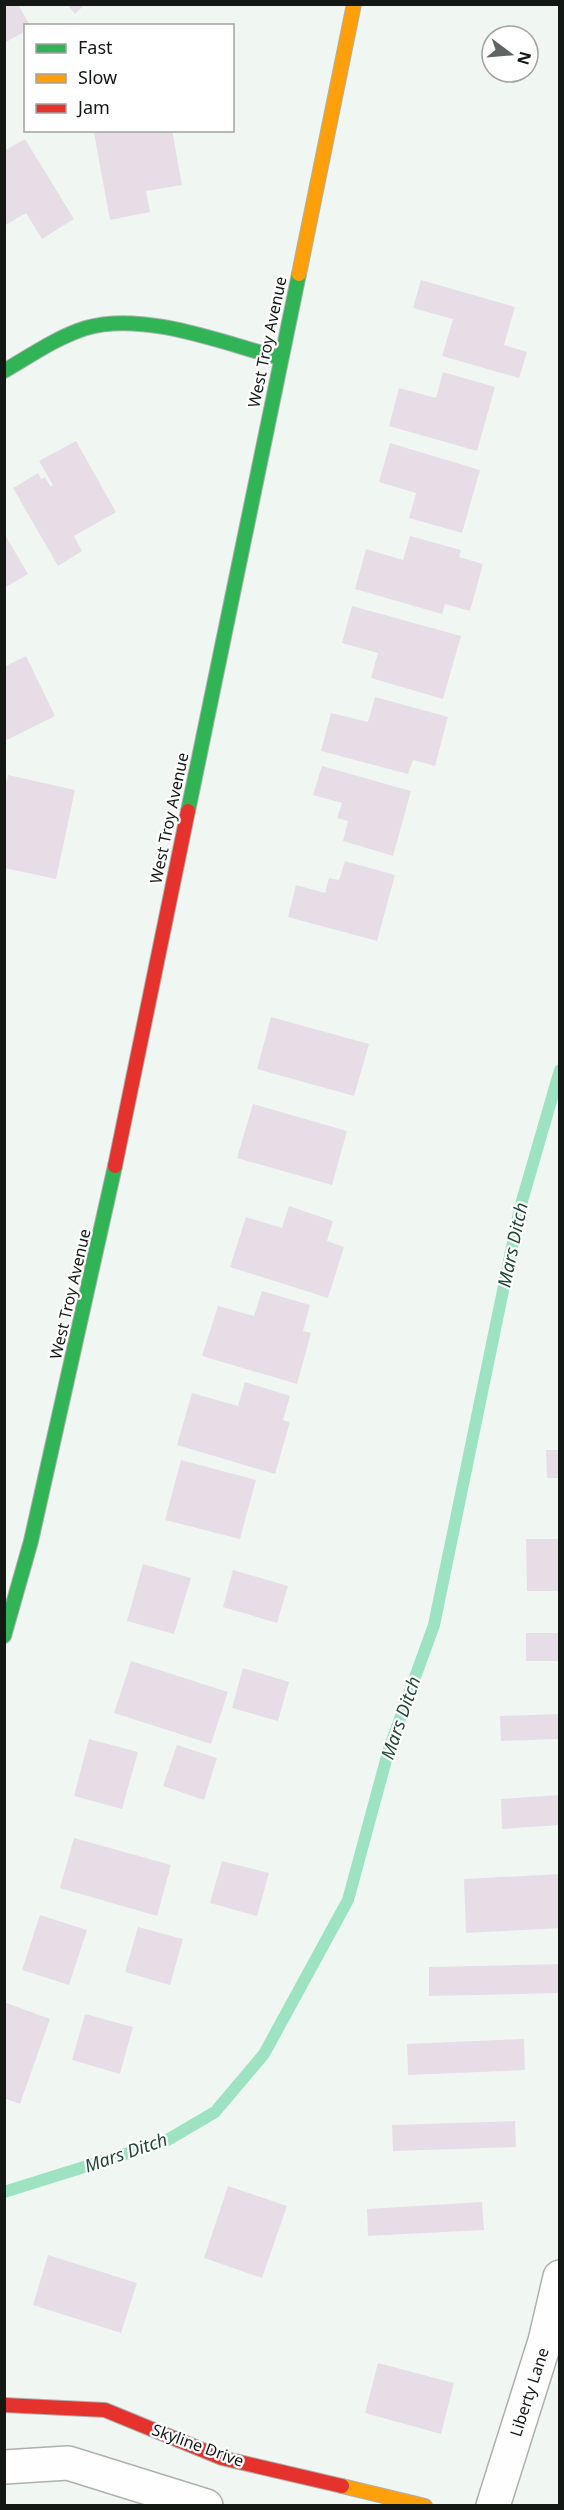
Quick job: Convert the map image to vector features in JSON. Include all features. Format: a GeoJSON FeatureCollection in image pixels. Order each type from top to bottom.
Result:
{"type":"FeatureCollection","features":[{"type":"Feature","properties":{"kind":"street","name":"West Troy Avenue"},"geometry":{"type":"LineString","coordinates":[[4,1636],[31,1541],[112,1181],[354,4]]}},
{"type":"Feature","properties":{"kind":"street"},"geometry":{"type":"LineString","coordinates":[[4,371],[87,328],[124,324],[168,329],[280,358]]}},
{"type":"Feature","properties":{"kind":"street","name":"Liberty Lane"},"geometry":{"type":"LineString","coordinates":[[492,2505],[545,2342],[560,2277]]}},
{"type":"Feature","properties":{"kind":"street","name":"Skyline Drive"},"geometry":{"type":"LineString","coordinates":[[4,2405],[105,2410],[222,2458],[425,2505]]}},
{"type":"Feature","properties":{"kind":"street"},"geometry":{"type":"LineString","coordinates":[[4,2467],[68,2463],[206,2505]]}},
{"type":"Feature","properties":{"kind":"building"},"geometry":{"type":"Polygon","coordinates":[[[4,4],[18,4],[29,24],[24,24],[24,32],[4,43],[4,4]]]}},
{"type":"Feature","properties":{"kind":"building"},"geometry":{"type":"Polygon","coordinates":[[[67,4],[85,4],[75,14],[67,4]]]}},
{"type":"Feature","properties":{"kind":"building"},"geometry":{"type":"Polygon","coordinates":[[[172,132],[182,185],[146,191],[150,212],[110,220],[94,133],[172,132]]]}},
{"type":"Feature","properties":{"kind":"building"},"geometry":{"type":"Polygon","coordinates":[[[25,139],[74,219],[42,239],[26,213],[4,226],[4,151],[25,139]]]}},
{"type":"Feature","properties":{"kind":"building"},"geometry":{"type":"Polygon","coordinates":[[[421,280],[515,307],[504,345],[527,352],[519,378],[442,356],[453,319],[413,308],[421,280]]]}},
{"type":"Feature","properties":{"kind":"building"},"geometry":{"type":"Polygon","coordinates":[[[443,372],[495,387],[477,451],[389,426],[399,388],[436,398],[443,372]]]}},
{"type":"Feature","properties":{"kind":"building"},"geometry":{"type":"Polygon","coordinates":[[[76,441],[116,512],[74,536],[82,551],[58,566],[13,488],[38,473],[41,479],[45,477],[50,486],[53,485],[39,461],[76,441]]]}},
{"type":"Feature","properties":{"kind":"building"},"geometry":{"type":"Polygon","coordinates":[[[390,443],[480,470],[462,533],[409,518],[416,493],[379,482],[390,443]]]}},
{"type":"Feature","properties":{"kind":"building"},"geometry":{"type":"Polygon","coordinates":[[[4,533],[28,574],[4,588],[4,533]]]}},
{"type":"Feature","properties":{"kind":"building"},"geometry":{"type":"Polygon","coordinates":[[[410,536],[461,550],[459,557],[483,564],[470,611],[445,604],[442,614],[355,589],[366,549],[403,560],[410,536]]]}},
{"type":"Feature","properties":{"kind":"building"},"geometry":{"type":"Polygon","coordinates":[[[352,606],[461,636],[443,699],[371,678],[378,653],[342,643],[352,606]]]}},
{"type":"Feature","properties":{"kind":"building"},"geometry":{"type":"Polygon","coordinates":[[[26,656],[55,716],[7,740],[4,734],[4,667],[26,656]]]}},
{"type":"Feature","properties":{"kind":"building"},"geometry":{"type":"Polygon","coordinates":[[[375,697],[448,717],[435,766],[413,760],[408,774],[321,751],[331,713],[368,722],[375,697]]]}},
{"type":"Feature","properties":{"kind":"building"},"geometry":{"type":"Polygon","coordinates":[[[322,766],[411,791],[393,856],[343,841],[348,821],[337,818],[342,803],[313,795],[322,766]]]}},
{"type":"Feature","properties":{"kind":"building"},"geometry":{"type":"Polygon","coordinates":[[[8,775],[75,790],[56,879],[4,868],[4,792],[8,775]]]}},
{"type":"Feature","properties":{"kind":"building"},"geometry":{"type":"Polygon","coordinates":[[[345,861],[395,875],[377,941],[288,917],[296,885],[325,893],[329,878],[339,880],[345,861]]]}},
{"type":"Feature","properties":{"kind":"building"},"geometry":{"type":"Polygon","coordinates":[[[271,1017],[369,1044],[354,1096],[257,1069],[271,1017]]]}},
{"type":"Feature","properties":{"kind":"building"},"geometry":{"type":"Polygon","coordinates":[[[253,1104],[347,1131],[332,1185],[237,1158],[253,1104]]]}},
{"type":"Feature","properties":{"kind":"building"},"geometry":{"type":"Polygon","coordinates":[[[289,1206],[333,1221],[327,1241],[344,1247],[328,1298],[230,1267],[246,1217],[282,1228],[289,1206]]]}},
{"type":"Feature","properties":{"kind":"building"},"geometry":{"type":"Polygon","coordinates":[[[262,1291],[310,1305],[303,1331],[311,1333],[297,1384],[202,1356],[218,1306],[254,1316],[262,1291]]]}},
{"type":"Feature","properties":{"kind":"building"},"geometry":{"type":"Polygon","coordinates":[[[245,1382],[290,1396],[283,1420],[290,1422],[275,1474],[177,1445],[192,1393],[238,1406],[245,1382]]]}},
{"type":"Feature","properties":{"kind":"building"},"geometry":{"type":"Polygon","coordinates":[[[546,1450],[560,1450],[560,1478],[547,1478],[546,1450]]]}},
{"type":"Feature","properties":{"kind":"building"},"geometry":{"type":"Polygon","coordinates":[[[181,1460],[256,1480],[240,1539],[165,1520],[181,1460]]]}},
{"type":"Feature","properties":{"kind":"building"},"geometry":{"type":"Polygon","coordinates":[[[526,1539],[560,1539],[560,1591],[527,1591],[526,1539]]]}},
{"type":"Feature","properties":{"kind":"building"},"geometry":{"type":"Polygon","coordinates":[[[143,1564],[191,1578],[174,1634],[127,1621],[143,1564]]]}},
{"type":"Feature","properties":{"kind":"building"},"geometry":{"type":"Polygon","coordinates":[[[233,1570],[288,1586],[277,1623],[223,1607],[233,1570]]]}},
{"type":"Feature","properties":{"kind":"building"},"geometry":{"type":"Polygon","coordinates":[[[526,1633],[560,1633],[560,1661],[526,1661],[526,1633]]]}},
{"type":"Feature","properties":{"kind":"building"},"geometry":{"type":"Polygon","coordinates":[[[131,1661],[228,1692],[211,1744],[114,1713],[131,1661]]]}},
{"type":"Feature","properties":{"kind":"building"},"geometry":{"type":"Polygon","coordinates":[[[243,1668],[289,1682],[278,1721],[232,1708],[243,1668]]]}},
{"type":"Feature","properties":{"kind":"building"},"geometry":{"type":"Polygon","coordinates":[[[560,1714],[560,1739],[501,1741],[500,1716],[560,1714]]]}},
{"type":"Feature","properties":{"kind":"building"},"geometry":{"type":"Polygon","coordinates":[[[89,1739],[138,1752],[122,1809],[74,1796],[89,1739]]]}},
{"type":"Feature","properties":{"kind":"building"},"geometry":{"type":"Polygon","coordinates":[[[177,1745],[217,1758],[204,1800],[163,1786],[177,1745]]]}},
{"type":"Feature","properties":{"kind":"building"},"geometry":{"type":"Polygon","coordinates":[[[560,1795],[560,1825],[502,1829],[501,1799],[560,1795]]]}},
{"type":"Feature","properties":{"kind":"building"},"geometry":{"type":"Polygon","coordinates":[[[74,1838],[171,1865],[157,1916],[60,1888],[74,1838]]]}},
{"type":"Feature","properties":{"kind":"building"},"geometry":{"type":"Polygon","coordinates":[[[222,1861],[269,1873],[257,1916],[210,1903],[222,1861]]]}},
{"type":"Feature","properties":{"kind":"building"},"geometry":{"type":"Polygon","coordinates":[[[560,1874],[560,1928],[466,1933],[464,1879],[560,1874]]]}},
{"type":"Feature","properties":{"kind":"building"},"geometry":{"type":"Polygon","coordinates":[[[40,1915],[87,1930],[69,1985],[22,1970],[40,1915]]]}},
{"type":"Feature","properties":{"kind":"building"},"geometry":{"type":"Polygon","coordinates":[[[138,1927],[183,1939],[170,1985],[125,1972],[138,1927]]]}},
{"type":"Feature","properties":{"kind":"building"},"geometry":{"type":"Polygon","coordinates":[[[560,1964],[560,1993],[429,1996],[429,1967],[560,1964]]]}},
{"type":"Feature","properties":{"kind":"building"},"geometry":{"type":"Polygon","coordinates":[[[4,2002],[50,2019],[20,2104],[4,2098],[4,2002]]]}},
{"type":"Feature","properties":{"kind":"building"},"geometry":{"type":"Polygon","coordinates":[[[85,2014],[133,2027],[120,2074],[72,2060],[85,2014]]]}},
{"type":"Feature","properties":{"kind":"building"},"geometry":{"type":"Polygon","coordinates":[[[524,2039],[525,2070],[408,2075],[407,2044],[524,2039]]]}},
{"type":"Feature","properties":{"kind":"building"},"geometry":{"type":"Polygon","coordinates":[[[515,2121],[516,2147],[393,2151],[392,2125],[515,2121]]]}},
{"type":"Feature","properties":{"kind":"building"},"geometry":{"type":"Polygon","coordinates":[[[228,2186],[287,2206],[262,2278],[204,2258],[228,2186]]]}},
{"type":"Feature","properties":{"kind":"building"},"geometry":{"type":"Polygon","coordinates":[[[482,2202],[484,2230],[368,2236],[367,2209],[482,2202]]]}},
{"type":"Feature","properties":{"kind":"building"},"geometry":{"type":"Polygon","coordinates":[[[48,2255],[137,2283],[121,2333],[33,2305],[48,2255]]]}},
{"type":"Feature","properties":{"kind":"building"},"geometry":{"type":"Polygon","coordinates":[[[378,2363],[454,2383],[441,2434],[365,2413],[378,2363]]]}},
{"type":"Feature","properties":{"kind":"waterway","name":"Mars Ditch"},"geometry":{"type":"LineString","coordinates":[[4,2192],[164,2142],[215,2112],[264,2054],[348,1900],[389,1749],[434,1625],[520,1208],[560,1070]]}},
{"type":"Feature","properties":{"kind":"traffic: fast"},"geometry":{"type":"LineString","coordinates":[[188,811],[299,274]]}},
{"type":"Feature","properties":{"kind":"traffic: fast"},"geometry":{"type":"LineString","coordinates":[[4,371],[65,336],[86,328],[109,324],[133,323],[158,326],[209,337],[280,358]]}},
{"type":"Feature","properties":{"kind":"traffic: fast"},"geometry":{"type":"LineString","coordinates":[[4,1636],[31,1541],[115,1166]]}},
{"type":"Feature","properties":{"kind":"traffic: slow"},"geometry":{"type":"LineString","coordinates":[[299,274],[354,4]]}},
{"type":"Feature","properties":{"kind":"traffic: slow"},"geometry":{"type":"LineString","coordinates":[[342,2486],[425,2506]]}},
{"type":"Feature","properties":{"kind":"traffic: jam"},"geometry":{"type":"LineString","coordinates":[[115,1166],[188,811]]}},
{"type":"Feature","properties":{"kind":"traffic: jam"},"geometry":{"type":"LineString","coordinates":[[4,2405],[105,2410],[222,2458],[342,2486]]}}]}
